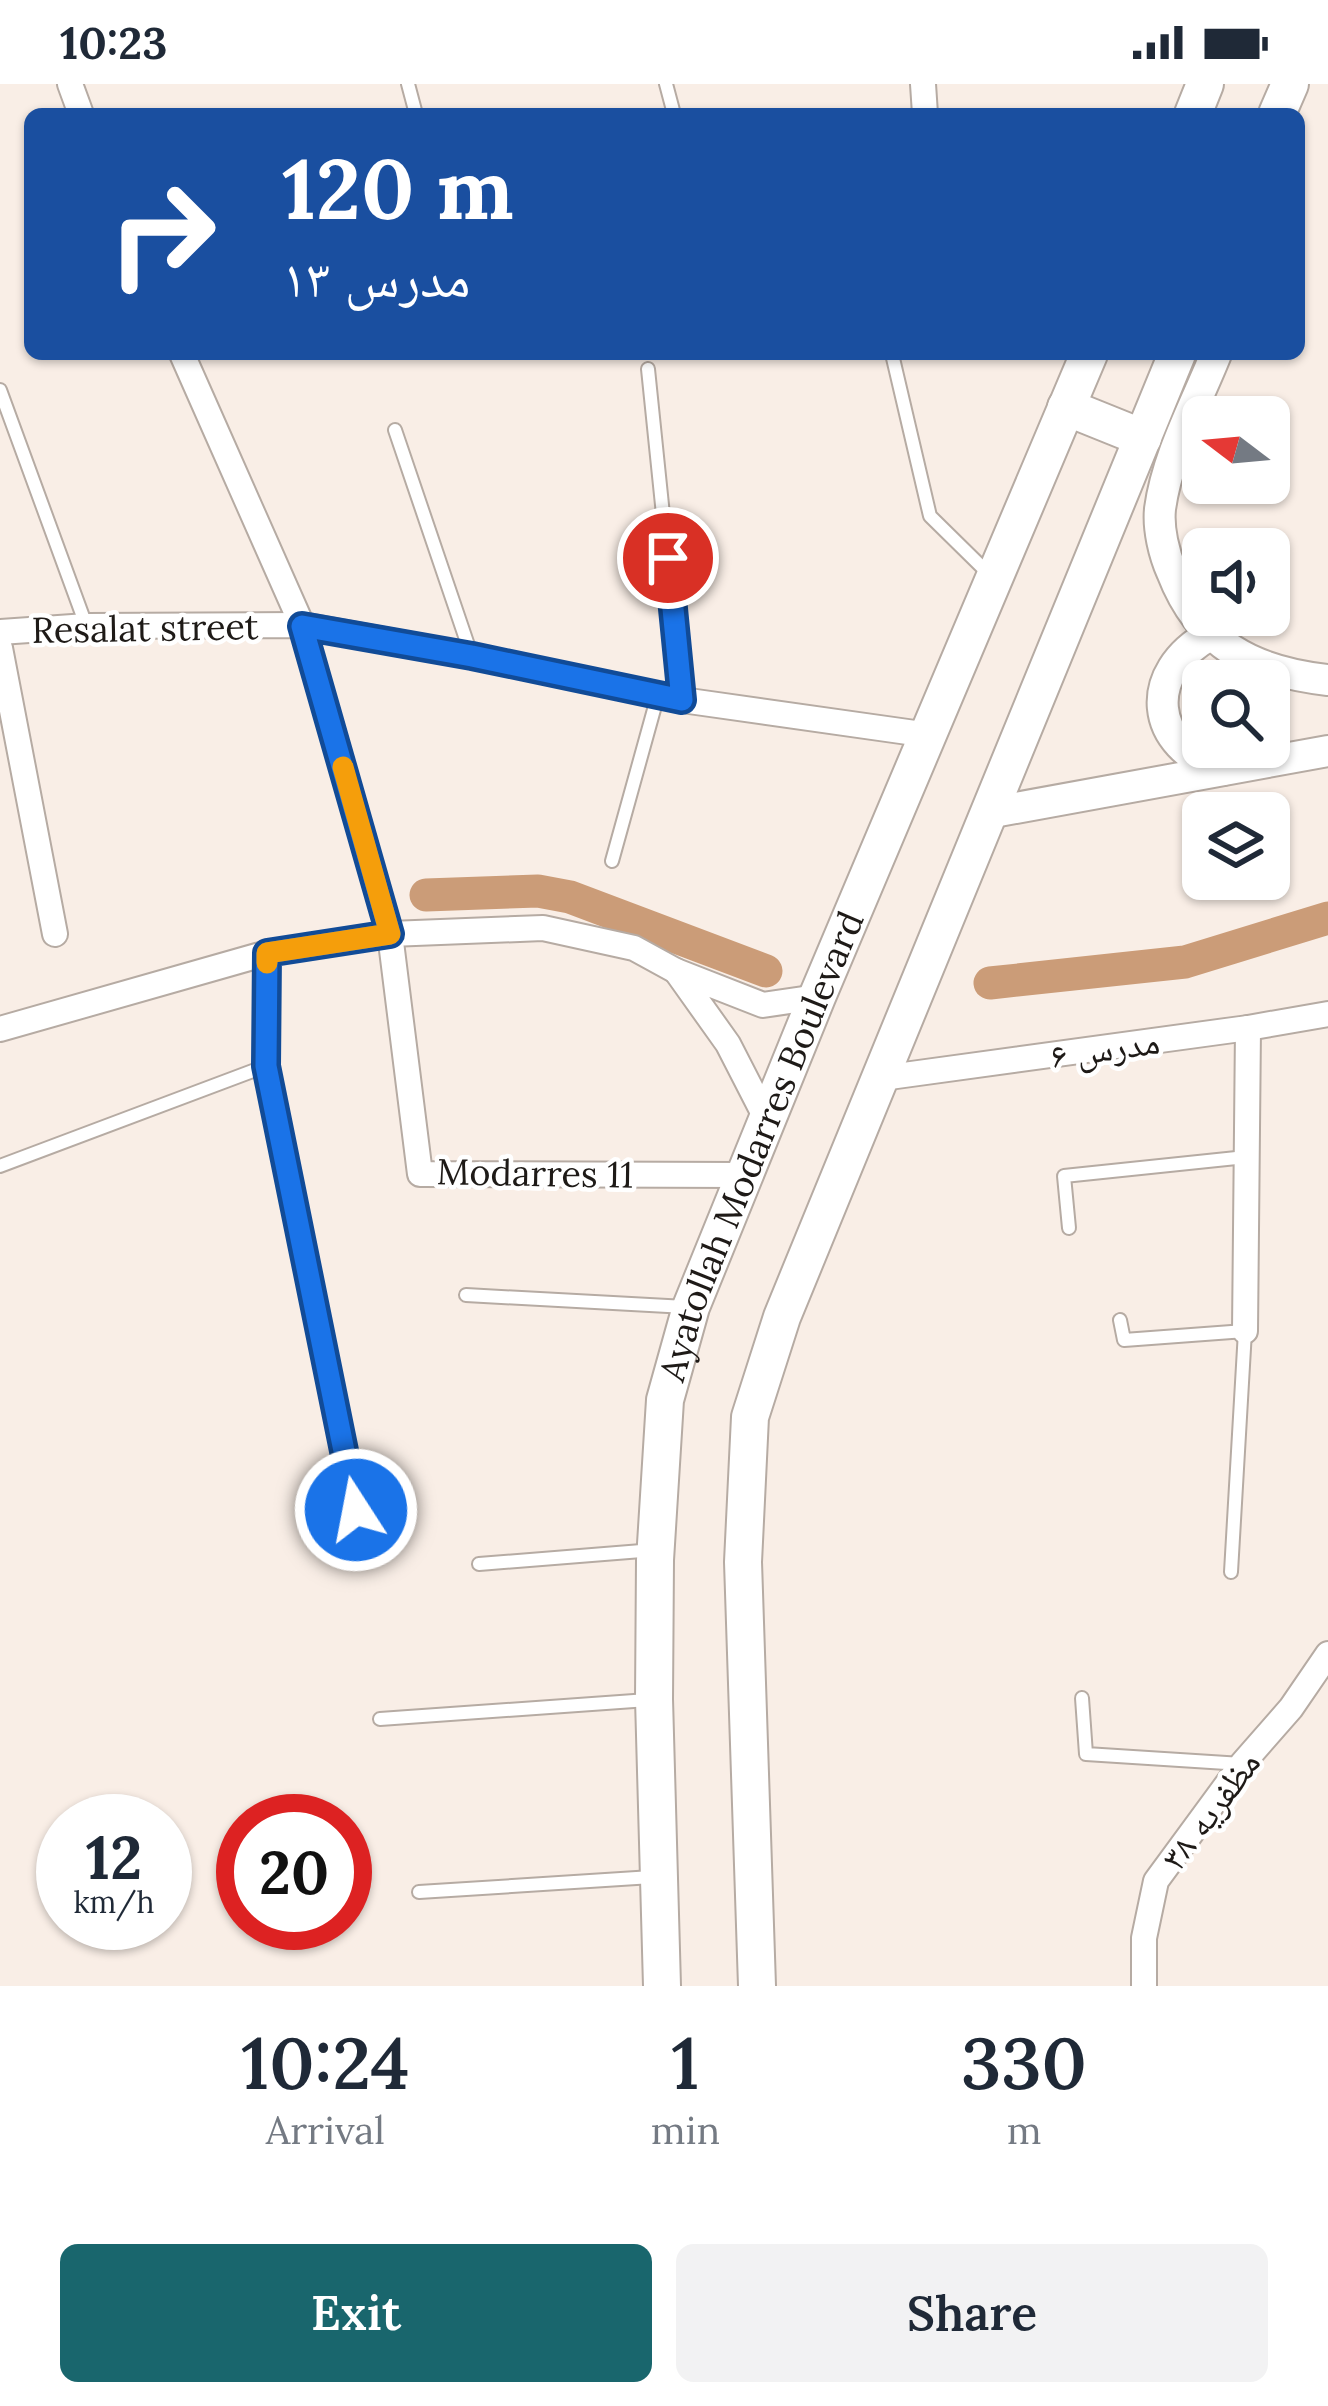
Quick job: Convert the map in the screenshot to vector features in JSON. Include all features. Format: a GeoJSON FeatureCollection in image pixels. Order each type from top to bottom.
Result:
{"type":"FeatureCollection","features":[{"type":"Feature","properties":{"kind":"main road","name":"Ayatollah Modarres Boulevard"},"geometry":{"type":"LineString","coordinates":[[662,1986],[654,1699],[655,1550],[665,1400],[691,1307],[744,1175],[1086,360]]}},
{"type":"Feature","properties":{"kind":"main road"},"geometry":{"type":"LineString","coordinates":[[757,1986],[743,1562],[751,1417],[782,1317],[1174,360]]}},
{"type":"Feature","properties":{"kind":"main road"},"geometry":{"type":"LineString","coordinates":[[1066,407],[1142,438]]}},
{"type":"Feature","properties":{"kind":"street"},"geometry":{"type":"LineString","coordinates":[[185,360],[302,626],[390,934]]}},
{"type":"Feature","properties":{"kind":"street"},"geometry":{"type":"LineString","coordinates":[[1182,596],[1166,558],[1159,515],[1168,472],[1214,360]]}},
{"type":"Feature","properties":{"kind":"street","name":"Resalat street"},"geometry":{"type":"LineString","coordinates":[[0,632],[86,626],[302,626],[671,697],[929,735]]}},
{"type":"Feature","properties":{"kind":"street"},"geometry":{"type":"LineString","coordinates":[[1208,636],[1190,646],[1174,664],[1165,685],[1163,708],[1169,730],[1182,750],[1223,770]]}},
{"type":"Feature","properties":{"kind":"street"},"geometry":{"type":"LineString","coordinates":[[1212,636],[1269,668],[1328,680]]}},
{"type":"Feature","properties":{"kind":"street"},"geometry":{"type":"LineString","coordinates":[[0,648],[55,934]]}},
{"type":"Feature","properties":{"kind":"street"},"geometry":{"type":"LineString","coordinates":[[988,813],[1328,751]]}},
{"type":"Feature","properties":{"kind":"street"},"geometry":{"type":"LineString","coordinates":[[0,1029],[267,953],[390,934],[543,928],[634,948],[676,971],[763,1005],[817,997]]}},
{"type":"Feature","properties":{"kind":"street","name":"Modarres 11"},"geometry":{"type":"LineString","coordinates":[[390,934],[420,1174],[744,1175]]}},
{"type":"Feature","properties":{"kind":"street"},"geometry":{"type":"LineString","coordinates":[[676,971],[728,1044],[767,1120]]}},
{"type":"Feature","properties":{"kind":"street","name":"مدرس ۶"},"geometry":{"type":"LineString","coordinates":[[882,1078],[1328,1014]]}},
{"type":"Feature","properties":{"kind":"street"},"geometry":{"type":"LineString","coordinates":[[1245,1331],[1248,1028]]}},
{"type":"Feature","properties":{"kind":"street","name":"مظفریه ۳۸"},"geometry":{"type":"LineString","coordinates":[[1144,1986],[1144,1938],[1156,1881],[1328,1654]]}},
{"type":"Feature","properties":{"kind":"lane"},"geometry":{"type":"LineString","coordinates":[[893,360],[930,516],[994,579]]}},
{"type":"Feature","properties":{"kind":"lane"},"geometry":{"type":"LineString","coordinates":[[612,861],[671,697],[648,369]]}},
{"type":"Feature","properties":{"kind":"lane"},"geometry":{"type":"LineString","coordinates":[[0,390],[86,626]]}},
{"type":"Feature","properties":{"kind":"lane"},"geometry":{"type":"LineString","coordinates":[[395,430],[472,656]]}},
{"type":"Feature","properties":{"kind":"lane"},"geometry":{"type":"LineString","coordinates":[[267,953],[266,1066],[356,1510]]}},
{"type":"Feature","properties":{"kind":"lane"},"geometry":{"type":"LineString","coordinates":[[0,1166],[266,1066]]}},
{"type":"Feature","properties":{"kind":"lane"},"geometry":{"type":"LineString","coordinates":[[1069,1228],[1064,1176],[1246,1157]]}},
{"type":"Feature","properties":{"kind":"lane"},"geometry":{"type":"LineString","coordinates":[[466,1295],[691,1307]]}},
{"type":"Feature","properties":{"kind":"lane"},"geometry":{"type":"LineString","coordinates":[[1120,1320],[1124,1340],[1245,1331],[1231,1572]]}},
{"type":"Feature","properties":{"kind":"lane"},"geometry":{"type":"LineString","coordinates":[[478,1564],[655,1550]]}},
{"type":"Feature","properties":{"kind":"lane"},"geometry":{"type":"LineString","coordinates":[[1082,1698],[1087,1754],[1242,1764]]}},
{"type":"Feature","properties":{"kind":"lane"},"geometry":{"type":"LineString","coordinates":[[380,1719],[654,1699]]}},
{"type":"Feature","properties":{"kind":"lane"},"geometry":{"type":"LineString","coordinates":[[418,1892],[659,1876]]}},
{"type":"Feature","properties":{"kind":"waterway"},"geometry":{"type":"LineString","coordinates":[[426,895],[538,891],[570,897],[766,971]]}},
{"type":"Feature","properties":{"kind":"waterway"},"geometry":{"type":"LineString","coordinates":[[990,983],[1185,962],[1328,918]]}},
{"type":"Feature","properties":{"kind":"slow traffic"},"geometry":{"type":"LineString","coordinates":[[267,963],[267,953],[390,934],[343,767]]}},
{"type":"Feature","properties":{"kind":"route"},"geometry":{"type":"LineString","coordinates":[[356,1510],[266,1066],[267,953],[390,934],[302,626],[682,700],[668,558]]}}]}
